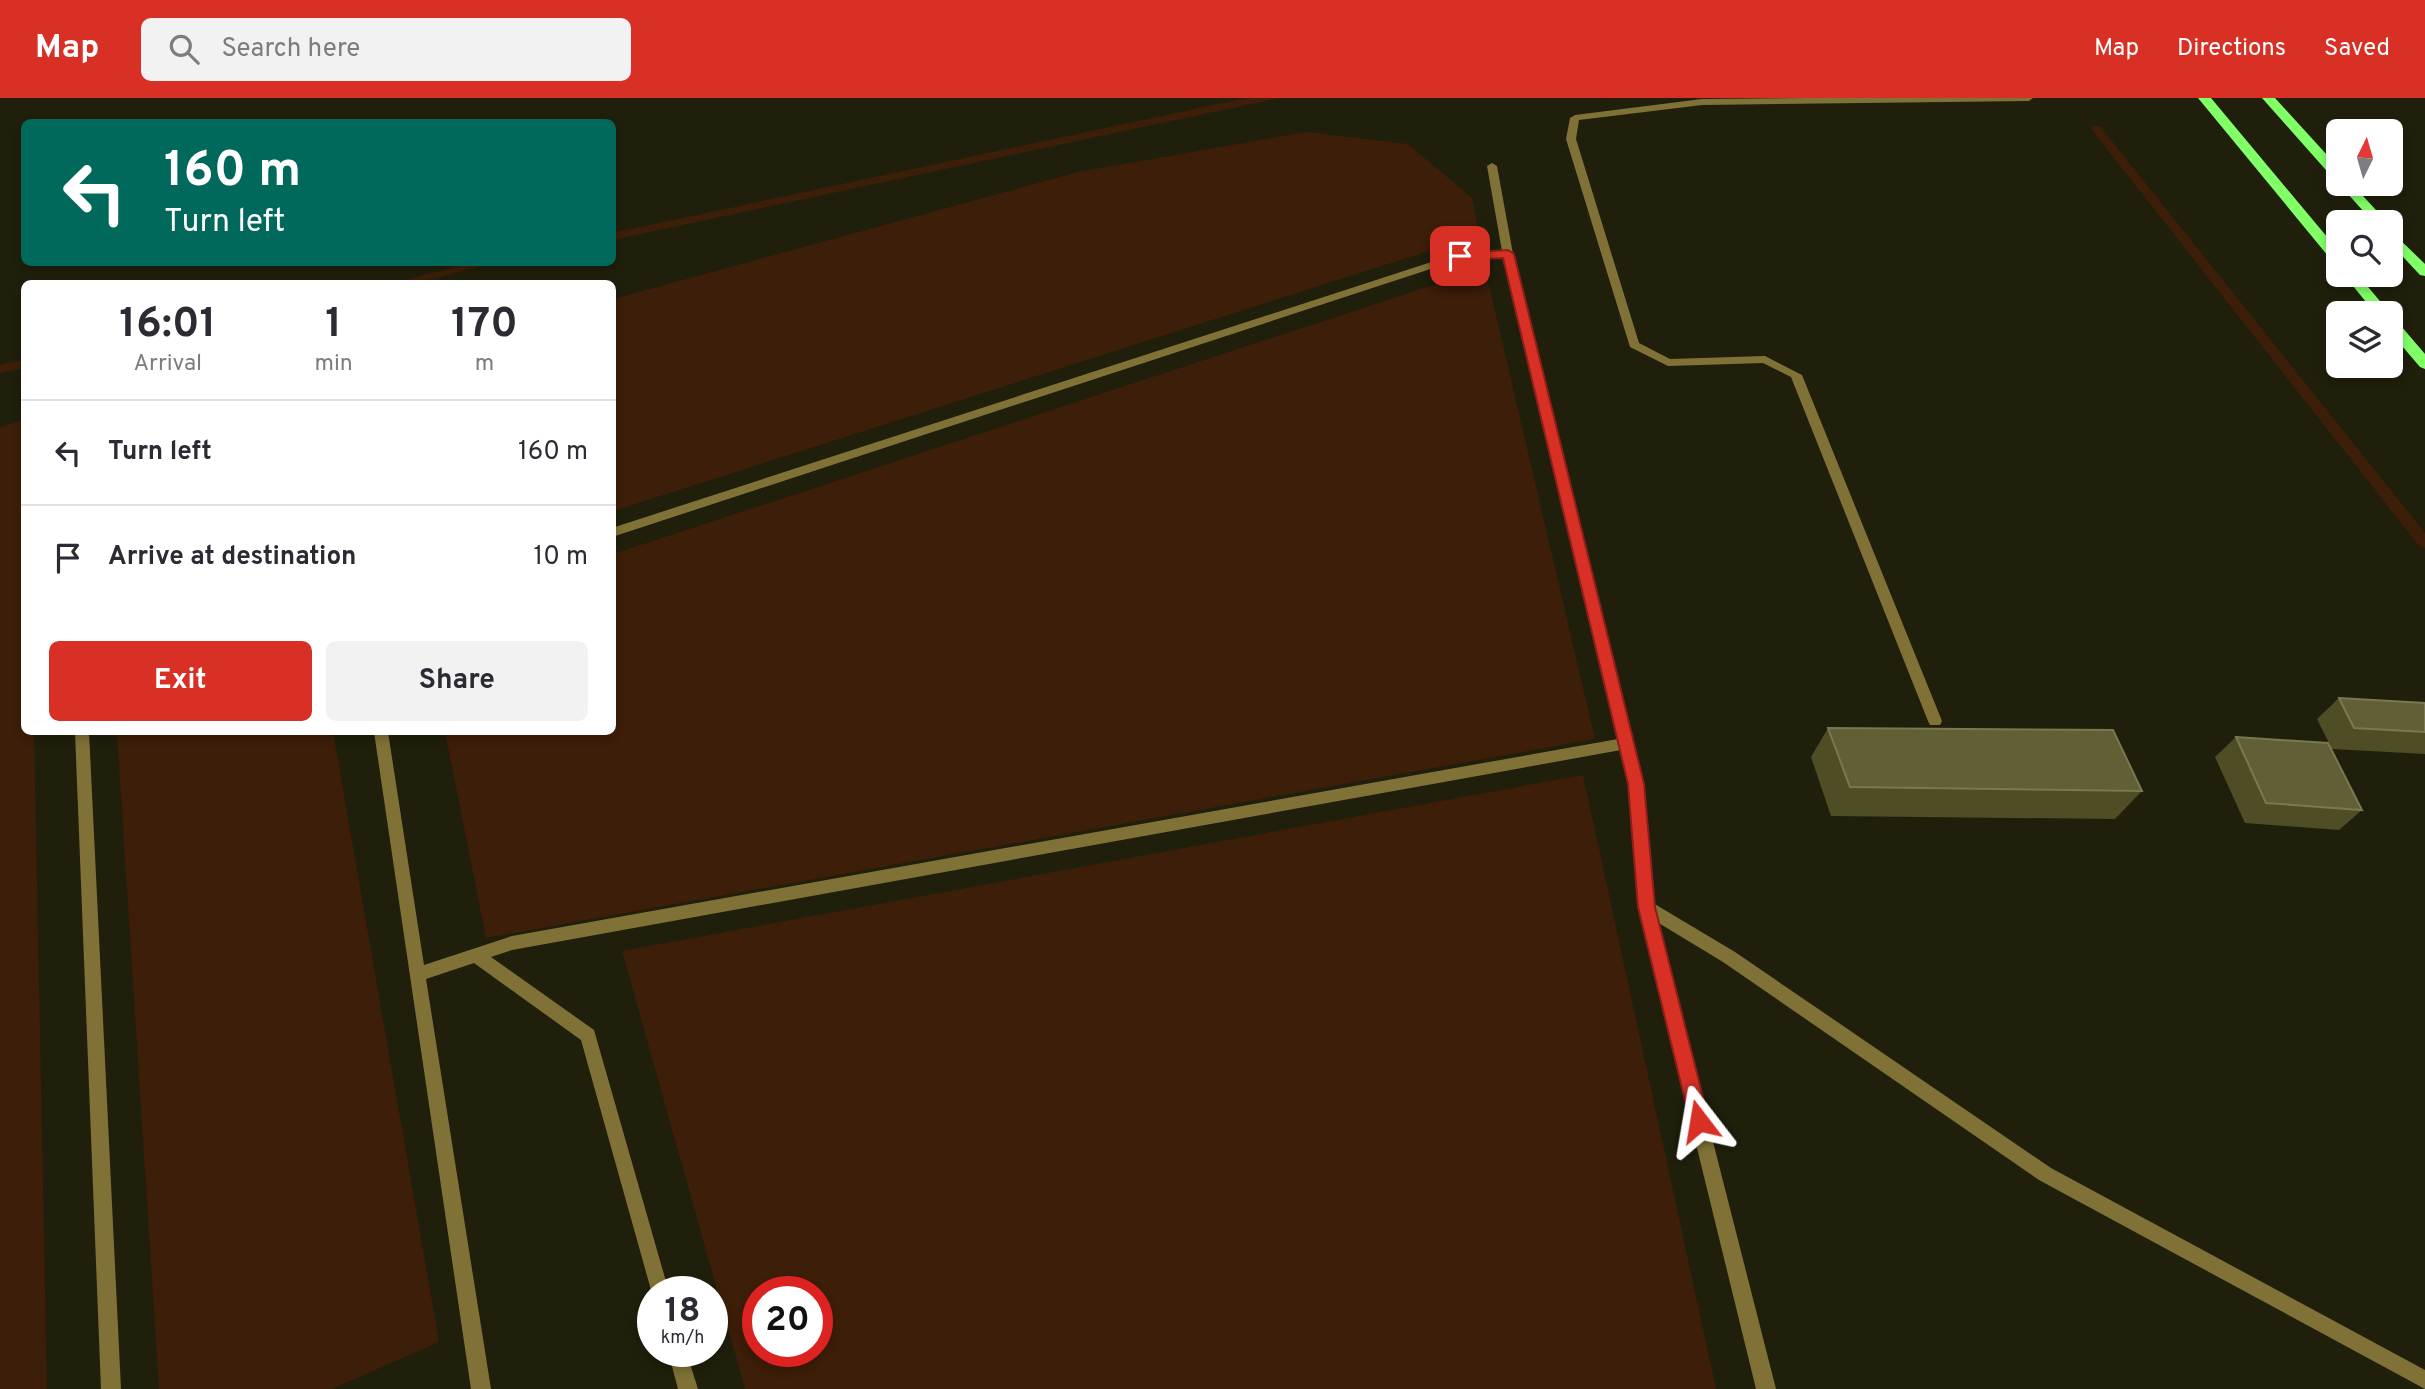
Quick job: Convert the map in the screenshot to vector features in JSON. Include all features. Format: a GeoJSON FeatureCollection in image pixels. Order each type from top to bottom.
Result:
{"type":"FeatureCollection","features":[{"type":"Feature","properties":{"kind":"highway"},"geometry":{"type":"LineString","coordinates":[[2204,98],[2326,245]]}},
{"type":"Feature","properties":{"kind":"highway"},"geometry":{"type":"LineString","coordinates":[[2268,98],[2326,163]]}},
{"type":"Feature","properties":{"kind":"highway"},"geometry":{"type":"LineString","coordinates":[[2357,196],[2369,210]]}},
{"type":"Feature","properties":{"kind":"highway"},"geometry":{"type":"LineString","coordinates":[[2403,248],[2425,272]]}},
{"type":"Feature","properties":{"kind":"highway"},"geometry":{"type":"LineString","coordinates":[[2361,287],[2373,301]]}},
{"type":"Feature","properties":{"kind":"highway"},"geometry":{"type":"LineString","coordinates":[[2403,338],[2425,364]]}},
{"type":"Feature","properties":{"kind":"lane"},"geometry":{"type":"LineString","coordinates":[[1934,720],[1796,375],[1765,359],[1668,363],[1634,345],[1570,139],[1575,118],[1702,102],[2029,98]]}},
{"type":"Feature","properties":{"kind":"lane"},"geometry":{"type":"LineString","coordinates":[[1492,166],[1508,254],[1636,784],[1646,907],[1766,1389]]}},
{"type":"Feature","properties":{"kind":"lane"},"geometry":{"type":"LineString","coordinates":[[616,532],[859,451],[1065,388],[1460,256],[1508,254]]}},
{"type":"Feature","properties":{"kind":"lane"},"geometry":{"type":"LineString","coordinates":[[82,735],[111,1389]]}},
{"type":"Feature","properties":{"kind":"lane"},"geometry":{"type":"LineString","coordinates":[[381,735],[420,974],[481,1389]]}},
{"type":"Feature","properties":{"kind":"lane"},"geometry":{"type":"LineString","coordinates":[[420,974],[512,943],[1626,743]]}},
{"type":"Feature","properties":{"kind":"lane"},"geometry":{"type":"LineString","coordinates":[[1646,907],[1729,957],[2045,1174],[2425,1380]]}},
{"type":"Feature","properties":{"kind":"lane"},"geometry":{"type":"LineString","coordinates":[[475,955],[588,1035],[656,1276]]}},
{"type":"Feature","properties":{"kind":"lane"},"geometry":{"type":"LineString","coordinates":[[682,1367],[688,1389]]}},
{"type":"Feature","properties":{"kind":"shaded area"},"geometry":{"type":"Polygon","coordinates":[[[1306,132],[1408,144],[1472,198],[1479,235],[616,510],[616,298],[1078,172],[1306,132]]]}},
{"type":"Feature","properties":{"kind":"shaded area"},"geometry":{"type":"Polygon","coordinates":[[[1485,268],[1595,739],[486,938],[446,735],[616,735],[616,553],[1485,268]]]}},
{"type":"Feature","properties":{"kind":"shaded area"},"geometry":{"type":"Polygon","coordinates":[[[21,421],[21,735],[34,735],[47,1389],[0,1389],[0,427],[21,421]]]}},
{"type":"Feature","properties":{"kind":"shaded area"},"geometry":{"type":"Polygon","coordinates":[[[117,735],[334,735],[439,1342],[332,1389],[159,1389],[117,735]]]}},
{"type":"Feature","properties":{"kind":"shaded area"},"geometry":{"type":"Polygon","coordinates":[[[1583,775],[1716,1389],[745,1389],[728,1328],[728,1276],[713,1276],[622,951],[1583,775]]]}},
{"type":"Feature","properties":{"kind":"building"},"geometry":{"type":"Polygon","coordinates":[[[2339,698],[2425,703],[2425,732],[2354,728],[2339,698]]]}},
{"type":"Feature","properties":{"kind":"building"},"geometry":{"type":"Polygon","coordinates":[[[1828,728],[2113,730],[2142,791],[1850,787],[1828,728]]]}},
{"type":"Feature","properties":{"kind":"building"},"geometry":{"type":"Polygon","coordinates":[[[2236,737],[2328,743],[2362,810],[2266,803],[2236,737]]]}},
{"type":"Feature","properties":{"kind":"waterway"},"geometry":{"type":"LineString","coordinates":[[616,236],[1246,101],[1275,98]]}},
{"type":"Feature","properties":{"kind":"waterway"},"geometry":{"type":"LineString","coordinates":[[2096,128],[2425,543]]}},
{"type":"Feature","properties":{"kind":"waterway"},"geometry":{"type":"LineString","coordinates":[[413,280],[474,266]]}},
{"type":"Feature","properties":{"kind":"waterway"},"geometry":{"type":"LineString","coordinates":[[0,369],[21,365]]}},
{"type":"Feature","properties":{"kind":"route"},"geometry":{"type":"LineString","coordinates":[[1460,256],[1508,254],[1636,784],[1646,907],[1699,1121]]}}]}
